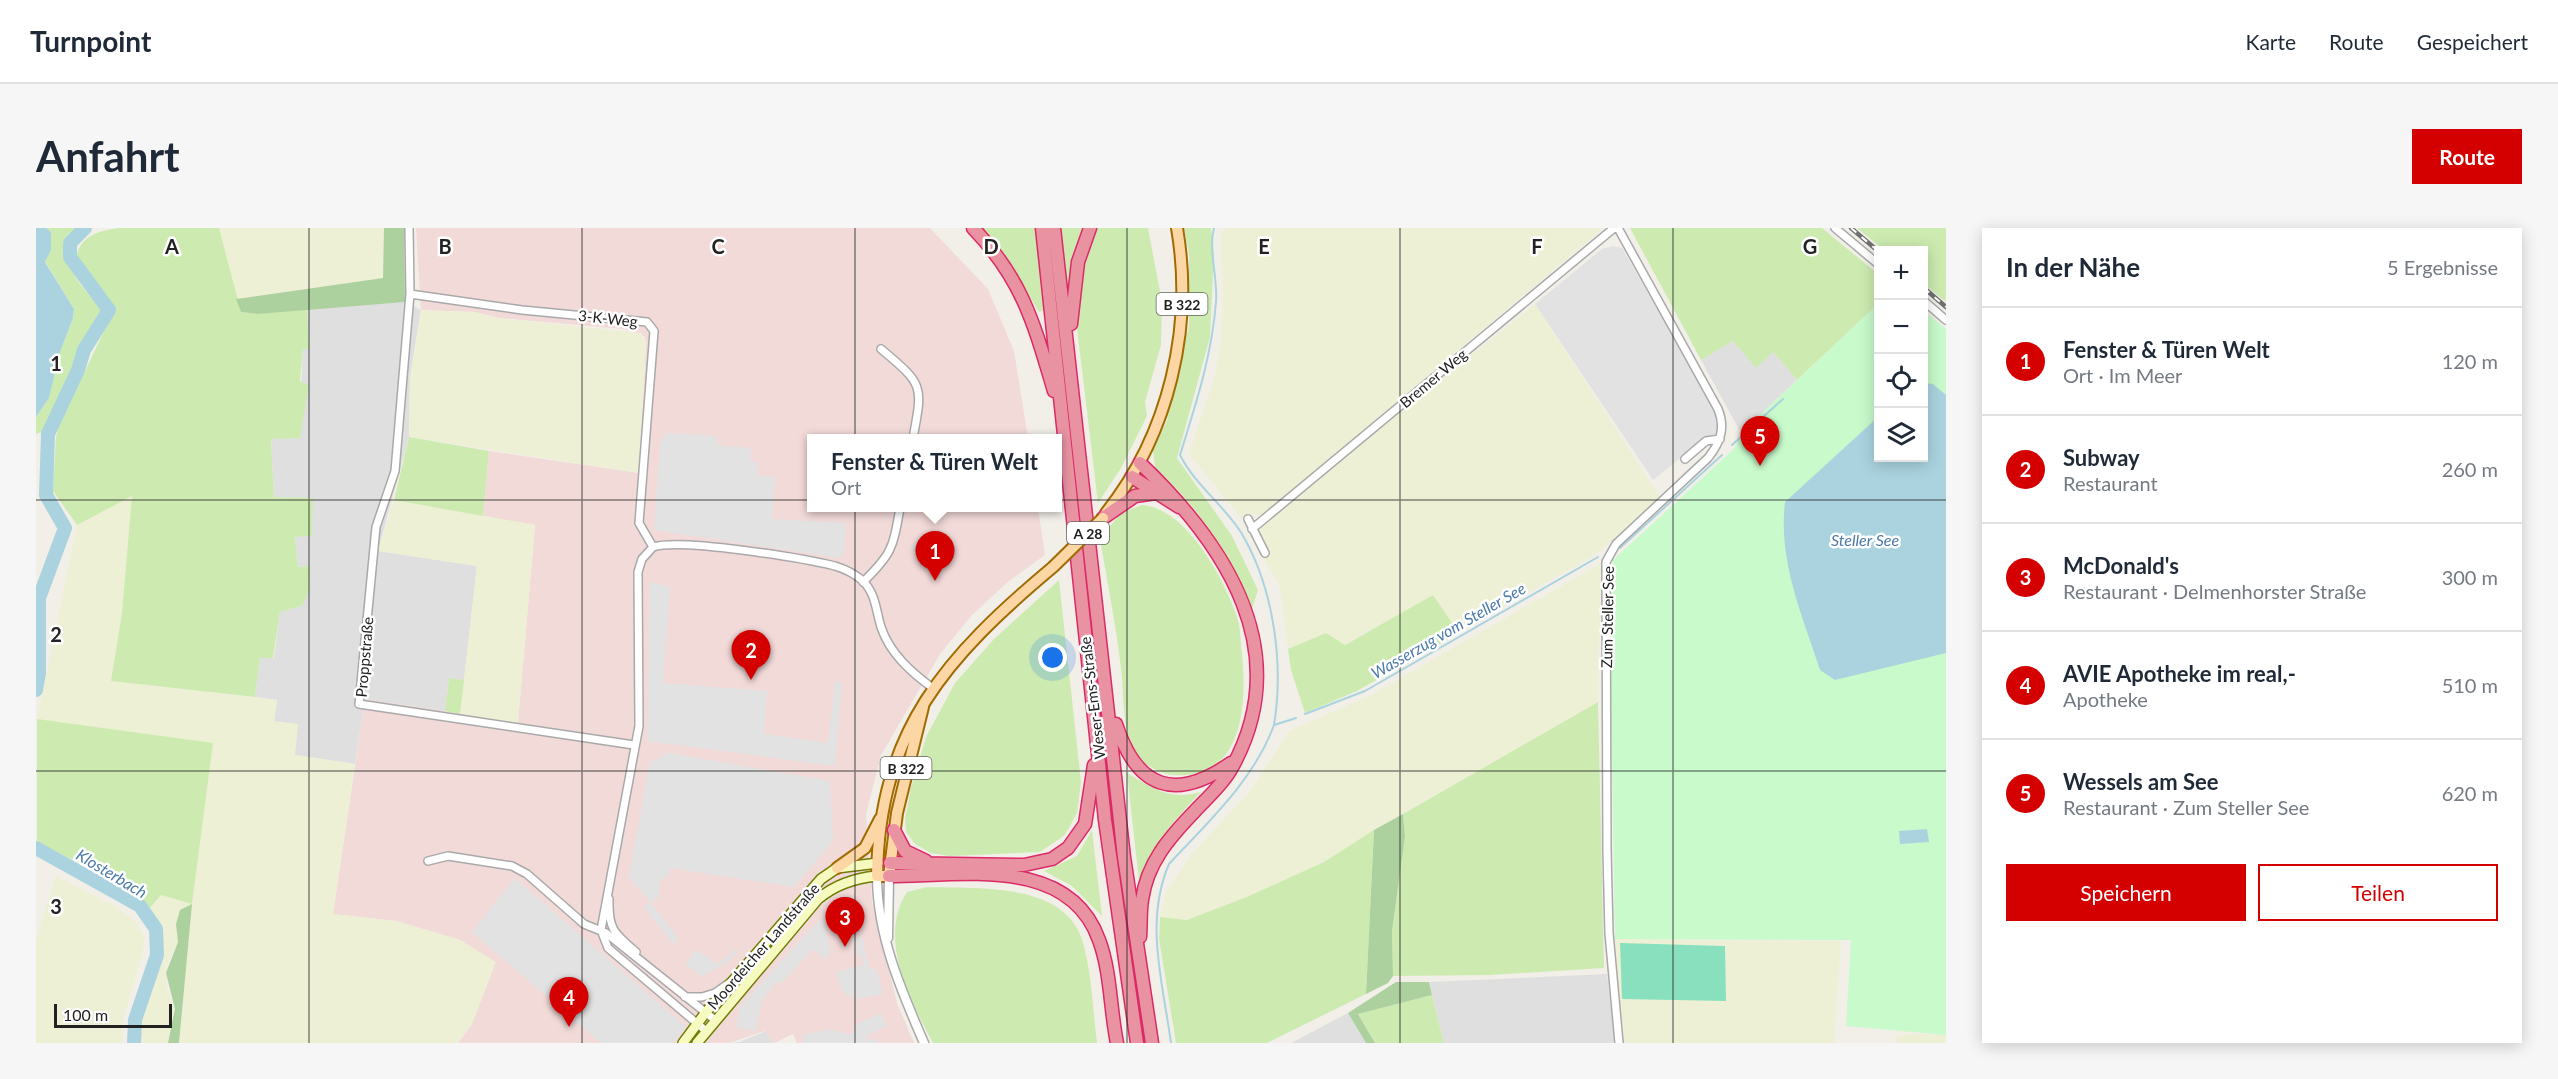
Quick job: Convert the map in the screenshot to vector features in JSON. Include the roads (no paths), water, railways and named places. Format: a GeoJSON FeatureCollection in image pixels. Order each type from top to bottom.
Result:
{"type":"FeatureCollection","features":[{"type":"Feature","properties":{"kind":"highway"},"geometry":{"type":"LineString","coordinates":[[973,228],[995,252],[1025,301],[1036,328],[1060,412]]}},
{"type":"Feature","properties":{"kind":"highway"},"geometry":{"type":"LineString","coordinates":[[1042,228],[1060,412]]}},
{"type":"Feature","properties":{"kind":"highway"},"geometry":{"type":"LineString","coordinates":[[1054,228],[1068,350]]}},
{"type":"Feature","properties":{"kind":"highway"},"geometry":{"type":"LineString","coordinates":[[1068,350],[1075,281],[1090,228]]}},
{"type":"Feature","properties":{"kind":"highway","name":"Weser-Ems-Straße"},"geometry":{"type":"LineString","coordinates":[[1068,350],[1137,953],[1152,1043]]}},
{"type":"Feature","properties":{"kind":"highway","name":"Weser-Ems-Straße"},"geometry":{"type":"LineString","coordinates":[[1060,412],[1113,882],[1137,1043]]}},
{"type":"Feature","properties":{"kind":"highway"},"geometry":{"type":"LineString","coordinates":[[1137,953],[1141,903],[1154,862],[1167,841],[1223,781],[1246,740],[1254,714],[1257,682],[1252,632],[1235,581],[1218,552],[1185,509],[1140,463]]}},
{"type":"Feature","properties":{"kind":"highway"},"geometry":{"type":"LineString","coordinates":[[1132,477],[1185,509]]}},
{"type":"Feature","properties":{"kind":"highway"},"geometry":{"type":"LineString","coordinates":[[1103,518],[1136,496],[1156,493]]}},
{"type":"Feature","properties":{"kind":"highway"},"geometry":{"type":"LineString","coordinates":[[1106,693],[1125,751],[1132,762],[1149,776],[1172,785],[1186,786],[1210,777],[1234,761]]}},
{"type":"Feature","properties":{"kind":"highway"},"geometry":{"type":"LineString","coordinates":[[884,870],[930,864],[1024,865],[1052,859],[1068,848],[1079,835],[1089,812],[1097,743]]}},
{"type":"Feature","properties":{"kind":"highway"},"geometry":{"type":"LineString","coordinates":[[894,830],[904,851],[930,864]]}},
{"type":"Feature","properties":{"kind":"highway"},"geometry":{"type":"LineString","coordinates":[[884,870],[1015,876],[1040,881],[1068,896],[1088,917],[1099,939],[1117,1043]]}},
{"type":"Feature","properties":{"kind":"main road","name":"B 322"},"geometry":{"type":"LineString","coordinates":[[884,870],[883,817],[897,754],[934,688],[963,650],[988,623],[1053,567],[1103,518],[1140,463],[1158,422],[1179,341],[1183,277],[1177,228]]}},
{"type":"Feature","properties":{"kind":"main road","name":"B 322"},"geometry":{"type":"LineString","coordinates":[[884,870],[904,777],[923,707]]}},
{"type":"Feature","properties":{"kind":"main road"},"geometry":{"type":"LineString","coordinates":[[837,868],[865,848],[875,825],[883,817]]}},
{"type":"Feature","properties":{"kind":"main road"},"geometry":{"type":"LineString","coordinates":[[837,868],[884,870]]}},
{"type":"Feature","properties":{"kind":"main road","name":"Moordeicher Landstraße"},"geometry":{"type":"LineString","coordinates":[[684,1043],[706,1012],[805,895],[821,879],[837,868]]}},
{"type":"Feature","properties":{"kind":"main road","name":"Moordeicher Landstraße"},"geometry":{"type":"LineString","coordinates":[[696,1043],[818,898],[830,889],[884,870]]}},
{"type":"Feature","properties":{"kind":"street","name":"Proppstraße"},"geometry":{"type":"LineString","coordinates":[[409,228],[410,294],[395,471],[376,527],[359,704],[633,745]]}},
{"type":"Feature","properties":{"kind":"street"},"geometry":{"type":"LineString","coordinates":[[1616,228],[1718,409],[1722,428],[1720,439],[1706,441],[1685,459]]}},
{"type":"Feature","properties":{"kind":"street","name":"Bremer Weg"},"geometry":{"type":"LineString","coordinates":[[1252,529],[1616,228]]}},
{"type":"Feature","properties":{"kind":"street"},"geometry":{"type":"LineString","coordinates":[[1835,228],[1874,261]]}},
{"type":"Feature","properties":{"kind":"street","name":"3-K-Weg"},"geometry":{"type":"LineString","coordinates":[[410,294],[522,310],[647,322],[654,331],[654,339],[639,523],[653,547]]}},
{"type":"Feature","properties":{"kind":"street"},"geometry":{"type":"LineString","coordinates":[[1928,305],[1946,320]]}},
{"type":"Feature","properties":{"kind":"street"},"geometry":{"type":"LineString","coordinates":[[881,349],[900,365],[919,390],[920,398],[914,434]]}},
{"type":"Feature","properties":{"kind":"street","name":"Zum Steller See"},"geometry":{"type":"LineString","coordinates":[[1619,1043],[1609,933],[1607,875],[1606,562],[1616,544],[1695,471],[1717,447],[1720,439]]}},
{"type":"Feature","properties":{"kind":"street"},"geometry":{"type":"LineString","coordinates":[[863,582],[886,559],[893,546],[899,512]]}},
{"type":"Feature","properties":{"kind":"street"},"geometry":{"type":"LineString","coordinates":[[1248,519],[1265,553]]}},
{"type":"Feature","properties":{"kind":"street"},"geometry":{"type":"LineString","coordinates":[[706,1031],[699,1022],[608,948],[601,930],[633,745],[638,734],[638,572],[642,559],[653,547],[680,543],[818,563],[850,572],[863,582],[872,594],[882,628],[894,653],[934,688]]}},
{"type":"Feature","properties":{"kind":"street"},"geometry":{"type":"LineString","coordinates":[[428,861],[448,856],[512,866],[527,874],[585,924],[601,930],[715,1020]]}},
{"type":"Feature","properties":{"kind":"street"},"geometry":{"type":"LineString","coordinates":[[884,870],[888,944],[906,1000],[924,1043]]}},
{"type":"Feature","properties":{"kind":"street"},"geometry":{"type":"LineString","coordinates":[[609,888],[609,925],[640,955],[640,960]]}},
{"type":"Feature","properties":{"kind":"street"},"geometry":{"type":"LineString","coordinates":[[601,930],[609,925]]}},
{"type":"Feature","properties":{"kind":"street"},"geometry":{"type":"LineString","coordinates":[[685,997],[702,997],[715,993],[724,985],[731,983]]}},
{"type":"Feature","properties":{"kind":"water"},"geometry":{"type":"Polygon","coordinates":[[[36,228],[46,228],[51,232],[51,250],[45,262],[74,309],[73,318],[60,352],[49,398],[36,417],[36,228]]]}},
{"type":"Feature","properties":{"kind":"water","name":"Steller See"},"geometry":{"type":"Polygon","coordinates":[[[1928,383],[1933,384],[1946,395],[1946,653],[1835,680],[1820,670],[1788,567],[1785,546],[1785,502],[1874,421],[1874,462],[1928,462],[1928,383]]]}},
{"type":"Feature","properties":{"kind":"water"},"geometry":{"type":"Polygon","coordinates":[[[1927,829],[1929,842],[1900,844],[1899,831],[1927,829]]]}},
{"type":"Feature","properties":{"kind":"waterway","name":"Klosterbach"},"geometry":{"type":"LineString","coordinates":[[36,690],[39,673],[39,598],[65,528],[46,495],[48,434],[78,370],[84,350],[109,310],[70,257],[70,243],[85,228]]}},
{"type":"Feature","properties":{"kind":"waterway"},"geometry":{"type":"LineString","coordinates":[[1214,228],[1212,237],[1216,293],[1214,322],[1202,379],[1180,455],[1186,466],[1242,534],[1262,578],[1274,627],[1277,652],[1277,702],[1274,725]]}},
{"type":"Feature","properties":{"kind":"waterway"},"geometry":{"type":"LineString","coordinates":[[1732,445],[1783,399]]}},
{"type":"Feature","properties":{"kind":"waterway"},"geometry":{"type":"LineString","coordinates":[[1620,548],[1722,455]]}},
{"type":"Feature","properties":{"kind":"waterway","name":"Wasserzug vom Steller See"},"geometry":{"type":"LineString","coordinates":[[1305,714],[1365,691],[1598,557]]}},
{"type":"Feature","properties":{"kind":"waterway","name":"Wasserzug vom Steller See"},"geometry":{"type":"LineString","coordinates":[[1171,1043],[1160,975],[1157,930],[1158,908],[1169,864],[1242,782],[1255,764],[1274,725],[1296,718]]}},
{"type":"Feature","properties":{"kind":"waterway","name":"Klosterbach"},"geometry":{"type":"LineString","coordinates":[[36,848],[140,906],[156,929],[157,955],[135,1020],[134,1043]]}},
{"type":"Feature","properties":{"kind":"railway"},"geometry":{"type":"LineString","coordinates":[[1851,228],[1874,248]]}},
{"type":"Feature","properties":{"kind":"railway"},"geometry":{"type":"LineString","coordinates":[[1928,291],[1946,307]]}},
{"type":"Feature","properties":{"kind":"place","name":"Wessels am See"},"geometry":{"type":"Point","coordinates":[1760,466]}},
{"type":"Feature","properties":{"kind":"place","name":"Fenster & Türen Welt"},"geometry":{"type":"Point","coordinates":[935,581]}},
{"type":"Feature","properties":{"kind":"place","name":"Subway"},"geometry":{"type":"Point","coordinates":[751,680]}},
{"type":"Feature","properties":{"kind":"place","name":"McDonald's"},"geometry":{"type":"Point","coordinates":[845,947]}},
{"type":"Feature","properties":{"kind":"place","name":"AVIE Apotheke im real,-"},"geometry":{"type":"Point","coordinates":[569,1027]}}]}
